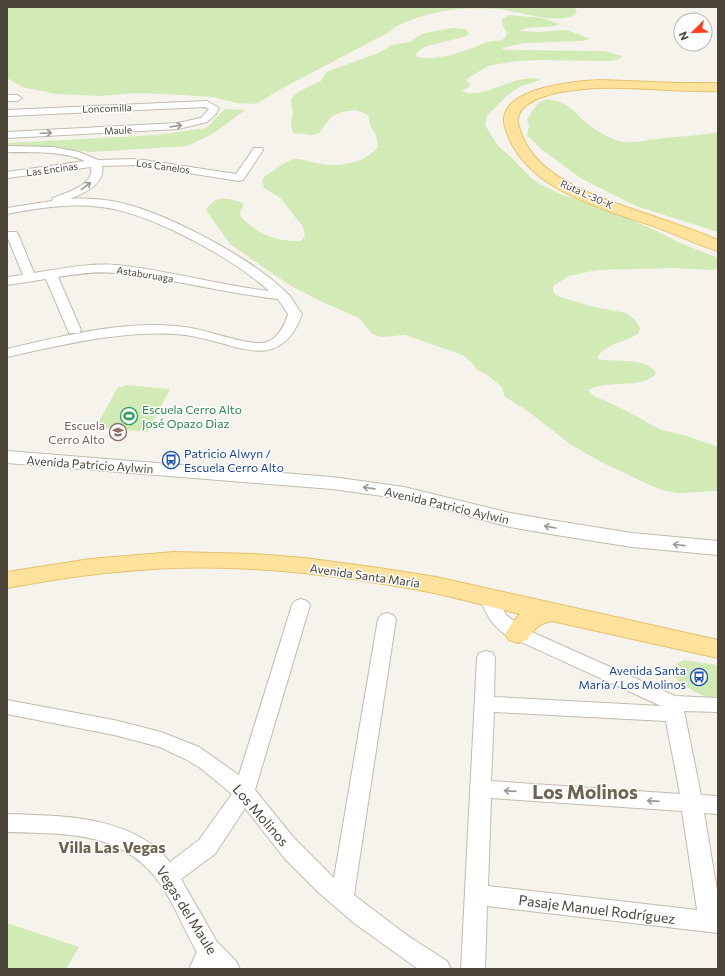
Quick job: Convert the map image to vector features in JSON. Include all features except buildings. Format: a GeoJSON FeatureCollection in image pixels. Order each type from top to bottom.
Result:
{"type":"FeatureCollection","features":[{"type":"Feature","properties":{"kind":"main road","name":"Ruta L-30-K"},"geometry":{"type":"LineString","coordinates":[[718,87],[680,87],[612,83],[574,85],[548,91],[527,99],[516,107],[510,120],[512,129],[522,151],[537,166],[558,182],[596,200],[718,246]]}},
{"type":"Feature","properties":{"kind":"main road","name":"Avenida Santa María"},"geometry":{"type":"LineString","coordinates":[[7,580],[106,564],[148,561],[230,560],[271,563],[345,571],[430,584],[490,599],[554,612],[718,650]]}},
{"type":"Feature","properties":{"kind":"main road"},"geometry":{"type":"LineString","coordinates":[[518,634],[520,628],[528,620],[544,613],[554,612]]}},
{"type":"Feature","properties":{"kind":"street","name":"Loncomilla"},"geometry":{"type":"LineString","coordinates":[[7,113],[207,104]]}},
{"type":"Feature","properties":{"kind":"street","name":"Maule"},"geometry":{"type":"LineString","coordinates":[[7,136],[178,126],[204,120],[210,116],[214,108],[207,104]]}},
{"type":"Feature","properties":{"kind":"street","name":"Los Canelos"},"geometry":{"type":"LineString","coordinates":[[7,149],[68,152],[86,157],[96,163],[137,162],[239,178],[258,150]]}},
{"type":"Feature","properties":{"kind":"street","name":"Las Encinas"},"geometry":{"type":"LineString","coordinates":[[7,175],[96,163]]}},
{"type":"Feature","properties":{"kind":"street"},"geometry":{"type":"LineString","coordinates":[[7,211],[37,205],[69,196],[84,188],[97,174],[98,166],[96,163]]}},
{"type":"Feature","properties":{"kind":"street"},"geometry":{"type":"LineString","coordinates":[[7,353],[100,334],[148,329],[195,332],[252,346],[268,346],[280,339],[292,323],[295,314],[292,306],[283,296],[247,268],[197,237],[160,220],[124,208],[105,204],[78,203],[37,205]]}},
{"type":"Feature","properties":{"kind":"street"},"geometry":{"type":"LineString","coordinates":[[12,234],[30,277]]}},
{"type":"Feature","properties":{"kind":"street","name":"Astaburuaga"},"geometry":{"type":"LineString","coordinates":[[7,281],[50,273],[90,269],[126,270],[246,292],[283,296]]}},
{"type":"Feature","properties":{"kind":"street"},"geometry":{"type":"LineString","coordinates":[[50,273],[74,330]]}},
{"type":"Feature","properties":{"kind":"street","name":"Avenida Patricio Aylwin"},"geometry":{"type":"LineString","coordinates":[[7,457],[332,483],[404,494],[510,520],[550,528],[632,540],[718,548]]}},
{"type":"Feature","properties":{"kind":"street"},"geometry":{"type":"LineString","coordinates":[[490,599],[492,607],[500,621],[518,634],[674,708]]}},
{"type":"Feature","properties":{"kind":"street"},"geometry":{"type":"LineString","coordinates":[[168,876],[207,847],[244,793],[301,605]]}},
{"type":"Feature","properties":{"kind":"street"},"geometry":{"type":"LineString","coordinates":[[342,899],[387,619]]}},
{"type":"Feature","properties":{"kind":"street"},"geometry":{"type":"LineString","coordinates":[[473,969],[486,658]]}},
{"type":"Feature","properties":{"kind":"street"},"geometry":{"type":"LineString","coordinates":[[484,704],[674,708],[718,705]]}},
{"type":"Feature","properties":{"kind":"street","name":"Los Molinos"},"geometry":{"type":"LineString","coordinates":[[7,707],[109,726],[157,738],[191,752],[210,764],[244,793],[293,852],[342,899],[382,930],[439,969]]}},
{"type":"Feature","properties":{"kind":"street"},"geometry":{"type":"LineString","coordinates":[[674,708],[714,923]]}},
{"type":"Feature","properties":{"kind":"street"},"geometry":{"type":"LineString","coordinates":[[480,789],[718,805]]}},
{"type":"Feature","properties":{"kind":"street","name":"Vegas del Maule"},"geometry":{"type":"LineString","coordinates":[[7,823],[81,827],[111,834],[128,841],[143,850],[157,862],[168,876],[205,960],[228,969]]}},
{"type":"Feature","properties":{"kind":"street","name":"Pasaje Manuel Rodríguez"},"geometry":{"type":"LineString","coordinates":[[476,895],[714,923]]}},
{"type":"Feature","properties":{"kind":"green space"},"geometry":{"type":"Polygon","coordinates":[[[7,7],[575,7],[577,12],[570,17],[561,18],[539,17],[505,10],[484,8],[458,9],[432,13],[395,27],[391,31],[281,89],[258,103],[252,104],[237,103],[212,97],[166,94],[134,93],[101,96],[56,94],[22,87],[7,78],[7,7]]]}},
{"type":"Feature","properties":{"kind":"green space"},"geometry":{"type":"Polygon","coordinates":[[[509,15],[542,18],[560,24],[550,27],[528,28],[519,31],[538,32],[566,30],[589,38],[581,41],[524,43],[502,48],[505,50],[604,51],[622,56],[620,59],[609,61],[516,61],[488,66],[468,78],[467,81],[470,86],[462,91],[470,93],[479,93],[522,79],[532,78],[541,80],[521,86],[509,94],[487,116],[485,125],[498,146],[531,178],[541,185],[563,195],[595,205],[627,218],[680,243],[718,258],[718,269],[713,270],[672,268],[597,270],[569,276],[553,286],[553,291],[557,296],[594,307],[626,313],[637,322],[640,328],[639,333],[609,346],[597,359],[639,362],[652,368],[656,374],[641,382],[605,385],[588,390],[594,396],[625,410],[661,430],[687,436],[718,447],[718,491],[680,493],[665,491],[601,462],[570,444],[525,409],[505,397],[501,386],[486,374],[476,369],[463,355],[405,335],[380,337],[371,333],[359,318],[318,300],[288,284],[230,244],[206,209],[216,200],[228,199],[237,201],[244,204],[240,212],[241,217],[254,228],[268,236],[283,240],[301,241],[305,236],[303,227],[279,197],[264,188],[262,180],[265,176],[288,161],[295,159],[324,164],[341,165],[358,161],[372,153],[378,147],[376,135],[370,125],[368,115],[356,110],[342,112],[332,116],[319,133],[313,135],[293,133],[291,123],[293,113],[292,98],[298,92],[321,81],[326,72],[381,52],[391,45],[410,42],[424,33],[453,28],[466,29],[469,34],[424,48],[415,56],[423,58],[452,55],[488,42],[501,40],[505,38],[507,33],[502,19],[509,15]]]}},
{"type":"Feature","properties":{"kind":"green space"},"geometry":{"type":"Polygon","coordinates":[[[546,99],[555,100],[562,103],[596,130],[610,138],[621,141],[637,142],[718,132],[718,232],[636,206],[582,179],[541,149],[527,135],[529,126],[527,119],[538,103],[546,99]]]}},
{"type":"Feature","properties":{"kind":"green space"},"geometry":{"type":"Polygon","coordinates":[[[225,109],[245,110],[214,133],[188,146],[92,152],[53,148],[7,146],[7,143],[157,135],[206,128],[225,109]]]}},
{"type":"Feature","properties":{"kind":"green space","name":"Escuela Cerro Alto José Opazo Diaz"},"geometry":{"type":"Polygon","coordinates":[[[125,385],[170,389],[148,432],[96,427],[118,387],[124,387],[125,385]]]}},
{"type":"Feature","properties":{"kind":"green space"},"geometry":{"type":"Polygon","coordinates":[[[684,660],[718,665],[718,698],[712,698],[700,694],[688,688],[673,676],[673,666],[684,660]]]}},
{"type":"Feature","properties":{"kind":"green space"},"geometry":{"type":"Polygon","coordinates":[[[7,923],[79,947],[66,969],[7,969],[7,923]]]}},
{"type":"Feature","properties":{"kind":"place","name":"Escuela Cerro Alto José Opazo Diaz"},"geometry":{"type":"Point","coordinates":[129,416]}},
{"type":"Feature","properties":{"kind":"place","name":"Escuela Cerro Alto"},"geometry":{"type":"Point","coordinates":[118,432]}},
{"type":"Feature","properties":{"kind":"place","name":"Patricio Alwyn / Escuela Cerro Alto"},"geometry":{"type":"Point","coordinates":[171,460]}},
{"type":"Feature","properties":{"kind":"place","name":"Avenida Santa María / Los Molinos"},"geometry":{"type":"Point","coordinates":[699,677]}},
{"type":"Feature","properties":{"kind":"district","name":"Los Molinos"},"geometry":{"type":"Point","coordinates":[585,791]}},
{"type":"Feature","properties":{"kind":"district","name":"Villa Las Vegas"},"geometry":{"type":"Point","coordinates":[112,846]}}]}
